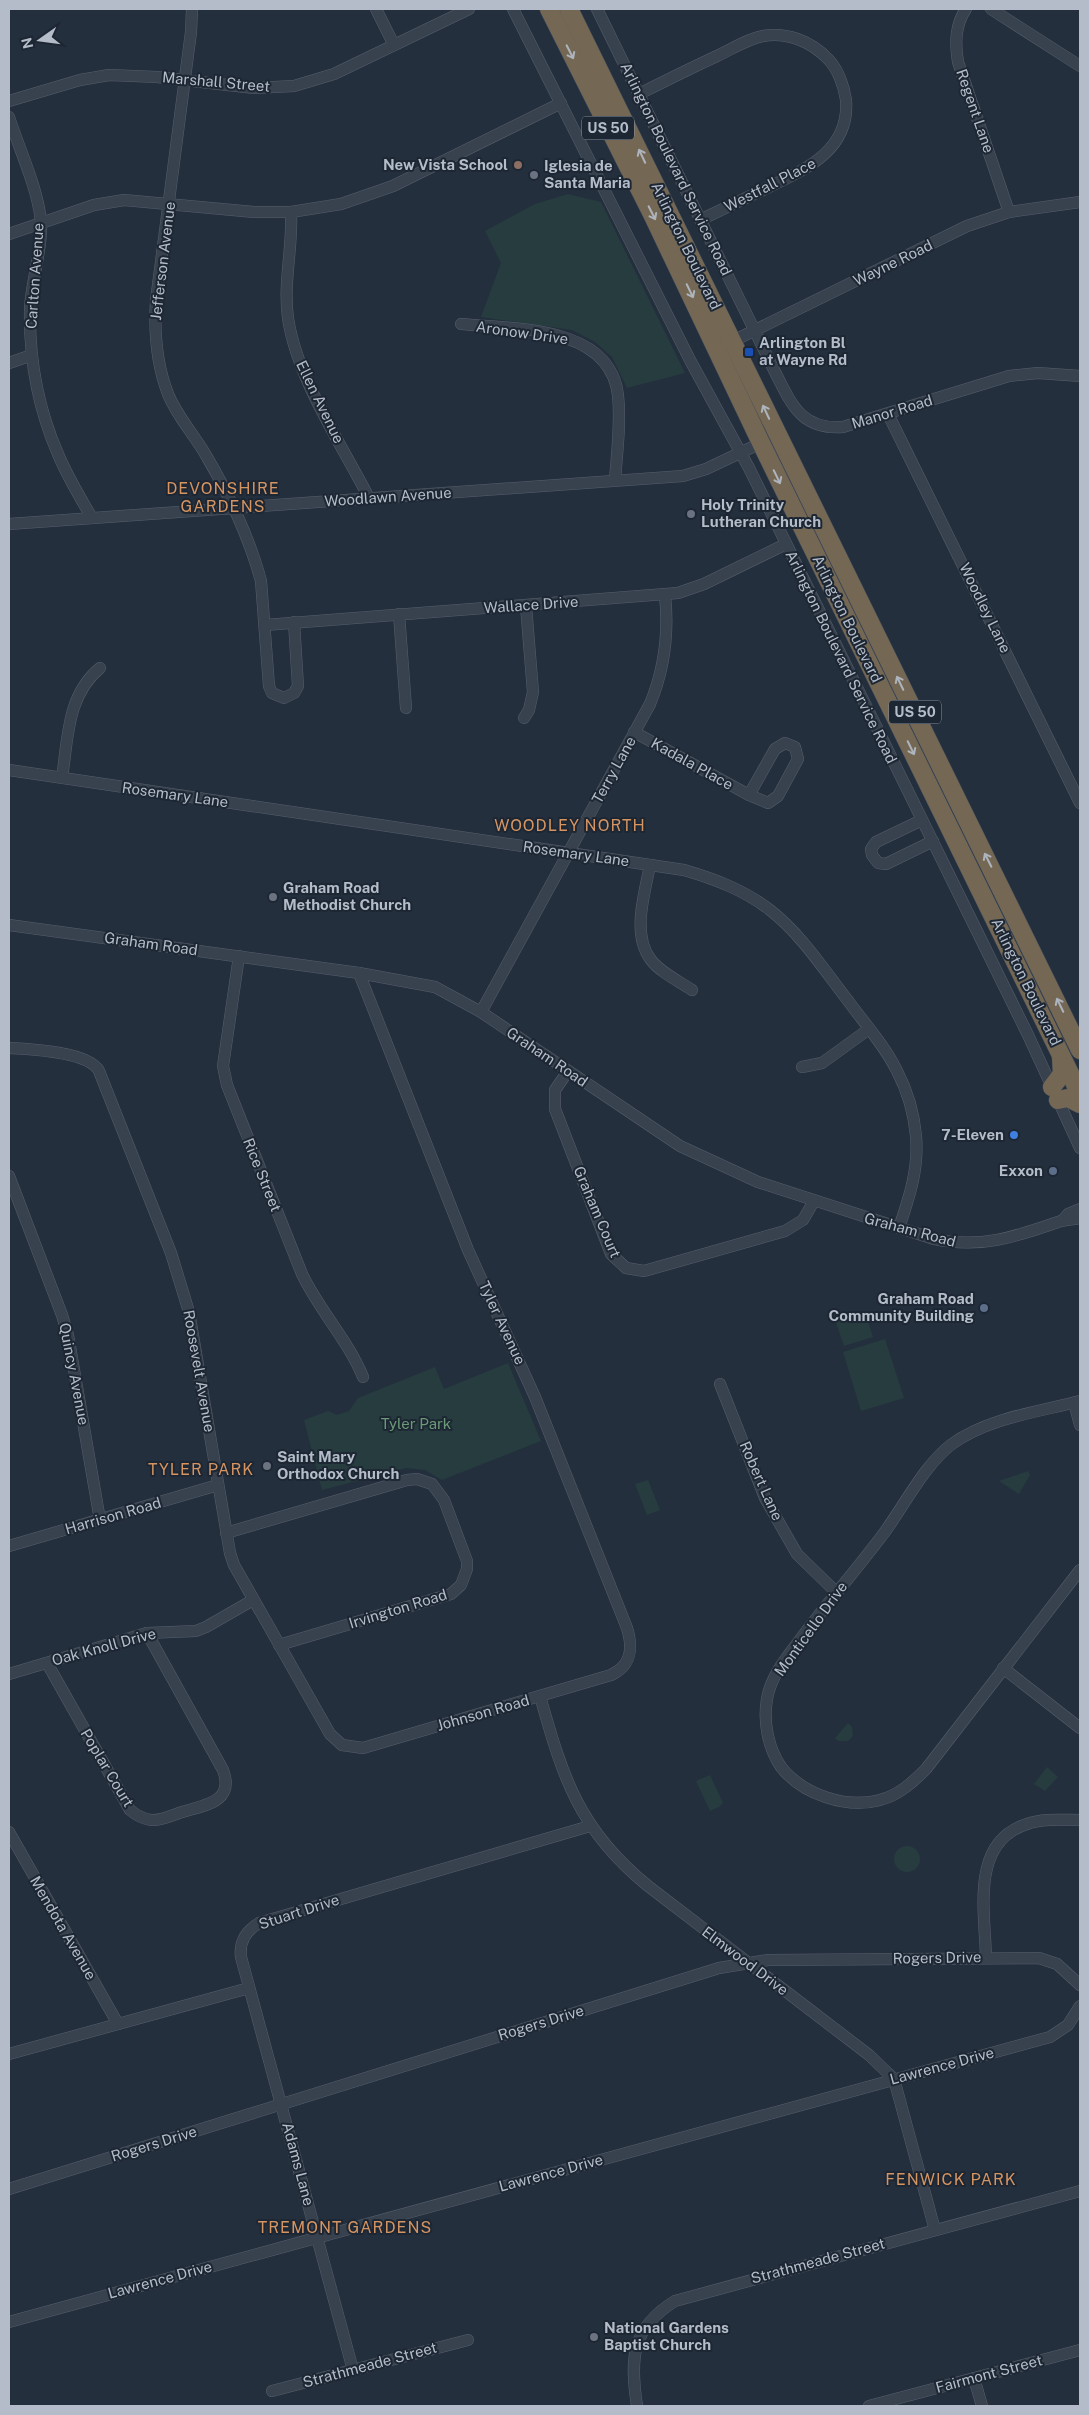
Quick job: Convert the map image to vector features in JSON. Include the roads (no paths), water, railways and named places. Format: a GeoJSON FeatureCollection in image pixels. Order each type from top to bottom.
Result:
{"type":"FeatureCollection","features":[{"type":"Feature","properties":{"kind":"highway","name":"Arlington Boulevard"},"geometry":{"type":"LineString","coordinates":[[549,9],[712,338],[761,443],[1080,1094]]}},
{"type":"Feature","properties":{"kind":"highway","name":"Arlington Boulevard"},"geometry":{"type":"LineString","coordinates":[[568,9],[1008,900],[1080,1050]]}},
{"type":"Feature","properties":{"kind":"highway"},"geometry":{"type":"LineString","coordinates":[[761,443],[766,441],[772,444],[790,461]]}},
{"type":"Feature","properties":{"kind":"highway"},"geometry":{"type":"LineString","coordinates":[[1060,1050],[1062,1074],[1055,1094],[1080,1104]]}},
{"type":"Feature","properties":{"kind":"street","name":"Jefferson Avenue"},"geometry":{"type":"LineString","coordinates":[[192,9],[156,300],[155,336],[158,356],[163,379],[176,412],[203,450],[221,482],[257,565],[261,581],[269,686],[272,693],[284,698],[294,693],[298,686],[294,622]]}},
{"type":"Feature","properties":{"kind":"street"},"geometry":{"type":"LineString","coordinates":[[376,9],[394,46]]}},
{"type":"Feature","properties":{"kind":"street","name":"Marshall Street"},"geometry":{"type":"LineString","coordinates":[[9,101],[80,80],[109,75],[131,75],[254,88],[294,86],[334,74],[469,9]]}},
{"type":"Feature","properties":{"kind":"street","name":"Arlington Boulevard Service Road"},"geometry":{"type":"LineString","coordinates":[[513,9],[691,362],[740,452],[786,544],[1080,1148]]}},
{"type":"Feature","properties":{"kind":"street","name":"Arlington Boulevard Service Road"},"geometry":{"type":"LineString","coordinates":[[597,9],[754,330]]}},
{"type":"Feature","properties":{"kind":"street","name":"Regent Lane"},"geometry":{"type":"LineString","coordinates":[[966,9],[956,36],[958,62],[1009,212]]}},
{"type":"Feature","properties":{"kind":"street"},"geometry":{"type":"LineString","coordinates":[[991,9],[1080,66]]}},
{"type":"Feature","properties":{"kind":"street","name":"Westfall Place"},"geometry":{"type":"LineString","coordinates":[[639,94],[748,41],[774,35],[789,36],[813,46],[830,61],[838,73],[845,97],[844,118],[837,140],[827,153],[804,170],[700,220]]}},
{"type":"Feature","properties":{"kind":"street"},"geometry":{"type":"LineString","coordinates":[[9,234],[112,201],[169,203],[254,212],[291,212],[341,204],[394,186],[561,103]]}},
{"type":"Feature","properties":{"kind":"street","name":"Carlton Avenue"},"geometry":{"type":"LineString","coordinates":[[9,117],[38,202],[41,224],[30,307],[32,355],[37,389],[48,430],[58,456],[92,518]]}},
{"type":"Feature","properties":{"kind":"street","name":"Wayne Road"},"geometry":{"type":"LineString","coordinates":[[733,341],[967,226],[1009,212],[1080,202]]}},
{"type":"Feature","properties":{"kind":"street","name":"Ellen Avenue"},"geometry":{"type":"LineString","coordinates":[[291,212],[287,300],[292,339],[304,373],[369,498]]}},
{"type":"Feature","properties":{"kind":"street","name":"Aronow Drive"},"geometry":{"type":"LineString","coordinates":[[461,324],[560,336],[582,344],[600,357],[613,376],[618,394],[615,480]]}},
{"type":"Feature","properties":{"kind":"street","name":"Manor Road"},"geometry":{"type":"LineString","coordinates":[[754,330],[790,401],[805,419],[820,426],[832,428],[843,427],[888,414],[1009,376],[1038,373],[1080,376]]}},
{"type":"Feature","properties":{"kind":"street"},"geometry":{"type":"LineString","coordinates":[[712,338],[733,341]]}},
{"type":"Feature","properties":{"kind":"street"},"geometry":{"type":"LineString","coordinates":[[9,363],[32,355]]}},
{"type":"Feature","properties":{"kind":"street","name":"Woodley Lane"},"geometry":{"type":"LineString","coordinates":[[888,414],[1080,803]]}},
{"type":"Feature","properties":{"kind":"street","name":"Woodlawn Avenue"},"geometry":{"type":"LineString","coordinates":[[9,524],[690,474],[761,443]]}},
{"type":"Feature","properties":{"kind":"street","name":"Wallace Drive"},"geometry":{"type":"LineString","coordinates":[[264,625],[665,595],[682,592],[704,584],[786,544]]}},
{"type":"Feature","properties":{"kind":"street","name":"Terry Lane"},"geometry":{"type":"LineString","coordinates":[[481,1012],[650,704],[661,676],[668,629],[665,595]]}},
{"type":"Feature","properties":{"kind":"street"},"geometry":{"type":"LineString","coordinates":[[524,718],[529,710],[533,692],[526,606]]}},
{"type":"Feature","properties":{"kind":"street"},"geometry":{"type":"LineString","coordinates":[[399,614],[406,708]]}},
{"type":"Feature","properties":{"kind":"street"},"geometry":{"type":"LineString","coordinates":[[62,778],[73,706],[84,684],[100,668]]}},
{"type":"Feature","properties":{"kind":"street","name":"Kadala Place"},"geometry":{"type":"LineString","coordinates":[[634,732],[749,795],[763,802],[774,800],[798,759],[795,747],[785,743],[778,746],[749,795]]}},
{"type":"Feature","properties":{"kind":"street","name":"Rosemary Lane"},"geometry":{"type":"LineString","coordinates":[[9,770],[684,870],[709,877],[746,894],[769,910],[800,939],[869,1029],[897,1071],[906,1092],[916,1135],[915,1175],[899,1228]]}},
{"type":"Feature","properties":{"kind":"street"},"geometry":{"type":"LineString","coordinates":[[922,820],[876,842],[871,850],[872,855],[878,863],[886,864],[932,841]]}},
{"type":"Feature","properties":{"kind":"street"},"geometry":{"type":"LineString","coordinates":[[650,865],[641,921],[643,942],[651,960],[692,990]]}},
{"type":"Feature","properties":{"kind":"street","name":"Graham Road"},"geometry":{"type":"LineString","coordinates":[[9,925],[359,973],[436,987],[481,1012],[680,1146],[758,1182],[934,1240],[968,1244],[1007,1238],[1063,1220],[1080,1218]]}},
{"type":"Feature","properties":{"kind":"street","name":"Rice Street"},"geometry":{"type":"LineString","coordinates":[[239,956],[223,1066],[224,1078],[302,1274],[316,1300],[351,1353],[363,1377]]}},
{"type":"Feature","properties":{"kind":"street","name":"Tyler Avenue"},"geometry":{"type":"LineString","coordinates":[[359,973],[468,1250],[536,1397],[627,1628],[631,1648],[628,1660],[618,1672]]}},
{"type":"Feature","properties":{"kind":"street"},"geometry":{"type":"LineString","coordinates":[[802,1067],[822,1064],[869,1029]]}},
{"type":"Feature","properties":{"kind":"street","name":"Roosevelt Avenue"},"geometry":{"type":"LineString","coordinates":[[9,1048],[79,1057],[94,1063],[99,1071],[181,1284],[189,1312],[226,1532],[234,1565],[330,1734],[335,1740],[348,1747]]}},
{"type":"Feature","properties":{"kind":"street","name":"Graham Court"},"geometry":{"type":"LineString","coordinates":[[568,1072],[555,1090],[555,1109],[611,1254],[623,1273],[644,1271],[785,1232],[803,1220],[814,1201]]}},
{"type":"Feature","properties":{"kind":"street","name":"Quincy Avenue"},"geometry":{"type":"LineString","coordinates":[[9,1176],[68,1335],[100,1520]]}},
{"type":"Feature","properties":{"kind":"street","name":"Graham Road"},"geometry":{"type":"LineString","coordinates":[[1063,1220],[1068,1214],[1080,1209]]}},
{"type":"Feature","properties":{"kind":"street","name":"Robert Lane"},"geometry":{"type":"LineString","coordinates":[[720,1384],[765,1498],[797,1554],[836,1592]]}},
{"type":"Feature","properties":{"kind":"street","name":"Monticello Drive"},"geometry":{"type":"LineString","coordinates":[[1080,1425],[1077,1402],[978,1428],[951,1445],[934,1463],[883,1534],[836,1592],[776,1673],[767,1698],[766,1732],[781,1767],[801,1785],[834,1800],[858,1803],[881,1800],[908,1787],[926,1769],[1080,1570]]}},
{"type":"Feature","properties":{"kind":"street","name":"Irvington Road"},"geometry":{"type":"LineString","coordinates":[[226,1532],[407,1480],[416,1479],[432,1484],[444,1500],[468,1561],[465,1577],[456,1590],[422,1603],[279,1645]]}},
{"type":"Feature","properties":{"kind":"street","name":"Harrison Road"},"geometry":{"type":"LineString","coordinates":[[9,1546],[218,1485]]}},
{"type":"Feature","properties":{"kind":"street","name":"Oak Knoll Drive"},"geometry":{"type":"LineString","coordinates":[[9,1674],[147,1634],[196,1631],[253,1600]]}},
{"type":"Feature","properties":{"kind":"street","name":"Poplar Court"},"geometry":{"type":"LineString","coordinates":[[47,1663],[130,1810],[142,1818],[158,1820],[215,1802],[223,1794],[226,1781],[222,1770],[147,1634]]}},
{"type":"Feature","properties":{"kind":"street"},"geometry":{"type":"LineString","coordinates":[[1003,1668],[1080,1728]]}},
{"type":"Feature","properties":{"kind":"street","name":"Johnson Road"},"geometry":{"type":"LineString","coordinates":[[348,1747],[363,1748],[618,1672]]}},
{"type":"Feature","properties":{"kind":"street","name":"Elmwood Drive"},"geometry":{"type":"LineString","coordinates":[[540,1696],[565,1778],[590,1826],[614,1856],[631,1873],[869,2055],[894,2079]]}},
{"type":"Feature","properties":{"kind":"street"},"geometry":{"type":"LineString","coordinates":[[986,1958],[984,1880],[987,1862],[993,1850],[1010,1832],[1028,1823],[1080,1820]]}},
{"type":"Feature","properties":{"kind":"street","name":"Stuart Drive"},"geometry":{"type":"LineString","coordinates":[[249,1988],[240,1951],[246,1933],[259,1923],[590,1826]]}},
{"type":"Feature","properties":{"kind":"street","name":"Mendota Avenue"},"geometry":{"type":"LineString","coordinates":[[9,1832],[118,2024]]}},
{"type":"Feature","properties":{"kind":"street","name":"Rogers Drive"},"geometry":{"type":"LineString","coordinates":[[9,2189],[719,1968],[748,1962],[1040,1958],[1057,1964],[1080,1984]]}},
{"type":"Feature","properties":{"kind":"street"},"geometry":{"type":"LineString","coordinates":[[9,2054],[249,1988]]}},
{"type":"Feature","properties":{"kind":"street","name":"Adams Lane"},"geometry":{"type":"LineString","coordinates":[[249,1988],[353,2370]]}},
{"type":"Feature","properties":{"kind":"street","name":"Lawrence Drive"},"geometry":{"type":"LineString","coordinates":[[9,2322],[1050,2037],[1068,2025],[1080,2006]]}},
{"type":"Feature","properties":{"kind":"street"},"geometry":{"type":"LineString","coordinates":[[894,2079],[935,2230]]}},
{"type":"Feature","properties":{"kind":"street","name":"Strathmeade Street"},"geometry":{"type":"LineString","coordinates":[[637,2406],[633,2379],[634,2351],[645,2327],[654,2316],[669,2304],[687,2296],[1080,2191]]}},
{"type":"Feature","properties":{"kind":"street","name":"Strathmeade Street"},"geometry":{"type":"LineString","coordinates":[[272,2392],[468,2340]]}},
{"type":"Feature","properties":{"kind":"street","name":"Fairmont Street"},"geometry":{"type":"LineString","coordinates":[[869,2406],[1080,2350]]}},
{"type":"Feature","properties":{"kind":"street"},"geometry":{"type":"LineString","coordinates":[[974,2378],[982,2406]]}},
{"type":"Feature","properties":{"kind":"place","name":"New Vista School"},"geometry":{"type":"Point","coordinates":[518,165]}},
{"type":"Feature","properties":{"kind":"place","name":"Iglesia de Santa Maria"},"geometry":{"type":"Point","coordinates":[534,175]}},
{"type":"Feature","properties":{"kind":"place","name":"Arlington Bl at Wayne Rd"},"geometry":{"type":"Point","coordinates":[749,352]}},
{"type":"Feature","properties":{"kind":"place","name":"Holy Trinity Lutheran Church"},"geometry":{"type":"Point","coordinates":[691,514]}},
{"type":"Feature","properties":{"kind":"place","name":"Graham Road Methodist Church"},"geometry":{"type":"Point","coordinates":[273,897]}},
{"type":"Feature","properties":{"kind":"place","name":"7-Eleven"},"geometry":{"type":"Point","coordinates":[1014,1135]}},
{"type":"Feature","properties":{"kind":"place","name":"Exxon"},"geometry":{"type":"Point","coordinates":[1053,1171]}},
{"type":"Feature","properties":{"kind":"place","name":"Graham Road Community Building"},"geometry":{"type":"Point","coordinates":[984,1308]}},
{"type":"Feature","properties":{"kind":"place","name":"Saint Mary Orthodox Church"},"geometry":{"type":"Point","coordinates":[267,1466]}},
{"type":"Feature","properties":{"kind":"place","name":"National Gardens Baptist Church"},"geometry":{"type":"Point","coordinates":[594,2337]}},
{"type":"Feature","properties":{"kind":"district","name":"DEVONSHIRE GARDENS"},"geometry":{"type":"Point","coordinates":[223,497]}},
{"type":"Feature","properties":{"kind":"district","name":"WOODLEY NORTH"},"geometry":{"type":"Point","coordinates":[570,825]}},
{"type":"Feature","properties":{"kind":"district","name":"TYLER PARK"},"geometry":{"type":"Point","coordinates":[201,1469]}},
{"type":"Feature","properties":{"kind":"district","name":"FENWICK PARK"},"geometry":{"type":"Point","coordinates":[951,2179]}},
{"type":"Feature","properties":{"kind":"district","name":"TREMONT GARDENS"},"geometry":{"type":"Point","coordinates":[345,2227]}},
{"type":"Feature","properties":{"kind":"park label","name":"Tyler Park"},"geometry":{"type":"Point","coordinates":[416,1424]}}]}
